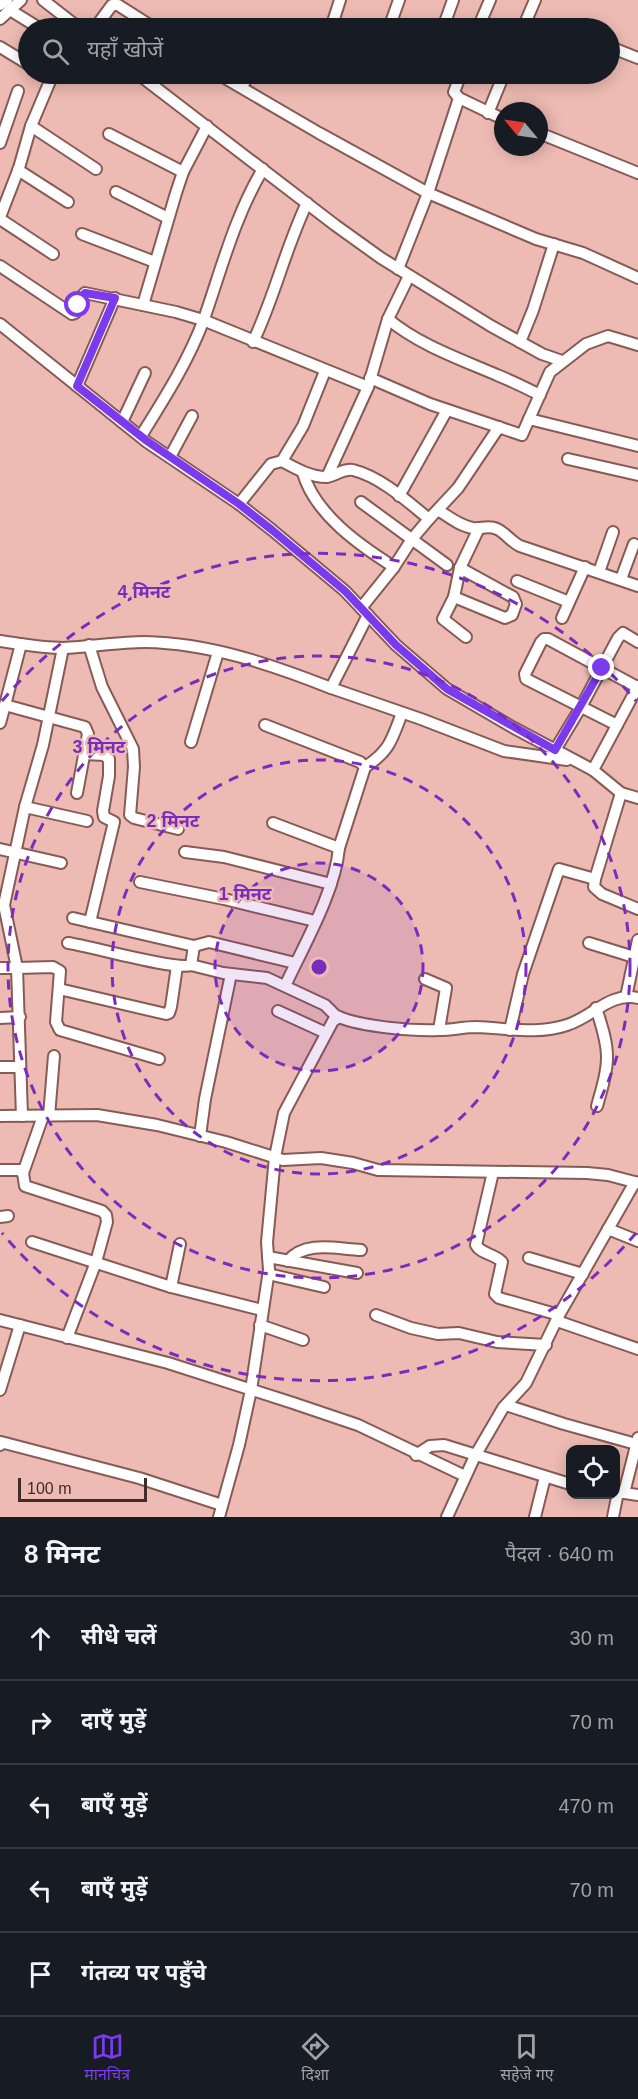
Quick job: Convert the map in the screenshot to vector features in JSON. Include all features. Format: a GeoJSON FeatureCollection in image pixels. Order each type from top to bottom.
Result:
{"type":"FeatureCollection","features":[{"type":"Feature","properties":{"kind":"street"},"geometry":{"type":"LineString","coordinates":[[0,19],[6,5],[21,0]]}},
{"type":"Feature","properties":{"kind":"street"},"geometry":{"type":"LineString","coordinates":[[43,0],[64,18]]}},
{"type":"Feature","properties":{"kind":"street"},"geometry":{"type":"LineString","coordinates":[[333,18],[339,0]]}},
{"type":"Feature","properties":{"kind":"street"},"geometry":{"type":"LineString","coordinates":[[393,18],[399,0]]}},
{"type":"Feature","properties":{"kind":"street"},"geometry":{"type":"LineString","coordinates":[[447,18],[453,0]]}},
{"type":"Feature","properties":{"kind":"street"},"geometry":{"type":"LineString","coordinates":[[482,18],[490,0]]}},
{"type":"Feature","properties":{"kind":"street"},"geometry":{"type":"LineString","coordinates":[[527,18],[535,0]]}},
{"type":"Feature","properties":{"kind":"street"},"geometry":{"type":"LineString","coordinates":[[6,5],[25,18]]}},
{"type":"Feature","properties":{"kind":"street"},"geometry":{"type":"LineString","coordinates":[[103,18],[112,6],[118,5],[138,18]]}},
{"type":"Feature","properties":{"kind":"street"},"geometry":{"type":"LineString","coordinates":[[0,47],[18,58]]}},
{"type":"Feature","properties":{"kind":"street"},"geometry":{"type":"LineString","coordinates":[[620,51],[638,58]]}},
{"type":"Feature","properties":{"kind":"street"},"geometry":{"type":"LineString","coordinates":[[46,84],[0,218],[53,254]]}},
{"type":"Feature","properties":{"kind":"street"},"geometry":{"type":"LineString","coordinates":[[151,84],[335,225],[398,269],[520,342],[562,362]]}},
{"type":"Feature","properties":{"kind":"street"},"geometry":{"type":"LineString","coordinates":[[236,84],[428,193],[536,239],[583,253],[638,278]]}},
{"type":"Feature","properties":{"kind":"street"},"geometry":{"type":"LineString","coordinates":[[457,84],[454,92],[459,98],[494,115]]}},
{"type":"Feature","properties":{"kind":"street"},"geometry":{"type":"LineString","coordinates":[[488,113],[500,84]]}},
{"type":"Feature","properties":{"kind":"street"},"geometry":{"type":"LineString","coordinates":[[0,143],[18,91]]}},
{"type":"Feature","properties":{"kind":"street"},"geometry":{"type":"LineString","coordinates":[[398,269],[428,193],[459,98]]}},
{"type":"Feature","properties":{"kind":"street"},"geometry":{"type":"LineString","coordinates":[[31,126],[96,169]]}},
{"type":"Feature","properties":{"kind":"street"},"geometry":{"type":"LineString","coordinates":[[143,305],[154,262],[183,172],[207,126]]}},
{"type":"Feature","properties":{"kind":"street"},"geometry":{"type":"LineString","coordinates":[[109,134],[183,172]]}},
{"type":"Feature","properties":{"kind":"street"},"geometry":{"type":"LineString","coordinates":[[548,137],[638,173]]}},
{"type":"Feature","properties":{"kind":"street"},"geometry":{"type":"LineString","coordinates":[[141,436],[178,373],[203,320],[238,216],[263,169]]}},
{"type":"Feature","properties":{"kind":"street"},"geometry":{"type":"LineString","coordinates":[[18,170],[69,202]]}},
{"type":"Feature","properties":{"kind":"street"},"geometry":{"type":"LineString","coordinates":[[116,192],[168,218]]}},
{"type":"Feature","properties":{"kind":"street"},"geometry":{"type":"LineString","coordinates":[[253,342],[269,309],[288,247],[306,203]]}},
{"type":"Feature","properties":{"kind":"street"},"geometry":{"type":"LineString","coordinates":[[82,234],[154,262]]}},
{"type":"Feature","properties":{"kind":"street"},"geometry":{"type":"LineString","coordinates":[[520,342],[554,244]]}},
{"type":"Feature","properties":{"kind":"street"},"geometry":{"type":"LineString","coordinates":[[0,266],[72,314],[75,314],[80,298],[85,293],[115,298],[203,320],[325,371],[369,383],[522,435],[550,372],[562,362],[586,344],[608,336],[638,345]]}},
{"type":"Feature","properties":{"kind":"street"},"geometry":{"type":"LineString","coordinates":[[327,477],[369,383],[388,319],[409,276]]}},
{"type":"Feature","properties":{"kind":"street"},"geometry":{"type":"LineString","coordinates":[[77,386],[115,298]]}},
{"type":"Feature","properties":{"kind":"street"},"geometry":{"type":"LineString","coordinates":[[388,319],[449,355],[540,395]]}},
{"type":"Feature","properties":{"kind":"street"},"geometry":{"type":"LineString","coordinates":[[0,324],[122,422],[239,504],[345,591],[396,645],[447,689],[593,770],[621,793],[638,798]]}},
{"type":"Feature","properties":{"kind":"street"},"geometry":{"type":"LineString","coordinates":[[282,461],[303,426],[325,371]]}},
{"type":"Feature","properties":{"kind":"street"},"geometry":{"type":"LineString","coordinates":[[122,422],[145,373]]}},
{"type":"Feature","properties":{"kind":"street"},"geometry":{"type":"LineString","coordinates":[[399,496],[447,410]]}},
{"type":"Feature","properties":{"kind":"street"},"geometry":{"type":"LineString","coordinates":[[170,457],[192,416]]}},
{"type":"Feature","properties":{"kind":"street"},"geometry":{"type":"LineString","coordinates":[[529,419],[638,446]]}},
{"type":"Feature","properties":{"kind":"street"},"geometry":{"type":"LineString","coordinates":[[331,687],[364,611],[412,539],[458,488],[499,427]]}},
{"type":"Feature","properties":{"kind":"street"},"geometry":{"type":"LineString","coordinates":[[568,459],[638,476]]}},
{"type":"Feature","properties":{"kind":"street"},"geometry":{"type":"LineString","coordinates":[[239,504],[270,464],[282,461],[303,472],[327,477],[345,470],[352,470],[371,478],[429,519]]}},
{"type":"Feature","properties":{"kind":"street"},"geometry":{"type":"LineString","coordinates":[[303,472],[311,494],[347,536],[394,567]]}},
{"type":"Feature","properties":{"kind":"street"},"geometry":{"type":"LineString","coordinates":[[361,502],[447,565]]}},
{"type":"Feature","properties":{"kind":"street"},"geometry":{"type":"LineString","coordinates":[[438,510],[459,523],[478,528],[494,527],[512,543],[638,586]]}},
{"type":"Feature","properties":{"kind":"street"},"geometry":{"type":"LineString","coordinates":[[466,637],[443,619],[454,597],[460,568],[478,528]]}},
{"type":"Feature","properties":{"kind":"street"},"geometry":{"type":"LineString","coordinates":[[599,572],[614,532]]}},
{"type":"Feature","properties":{"kind":"street"},"geometry":{"type":"LineString","coordinates":[[621,579],[634,544]]}},
{"type":"Feature","properties":{"kind":"street"},"geometry":{"type":"LineString","coordinates":[[562,618],[585,567]]}},
{"type":"Feature","properties":{"kind":"street"},"geometry":{"type":"LineString","coordinates":[[454,597],[505,618],[512,615],[516,604],[513,597],[460,568]]}},
{"type":"Feature","properties":{"kind":"street"},"geometry":{"type":"LineString","coordinates":[[517,580],[569,602]]}},
{"type":"Feature","properties":{"kind":"street"},"geometry":{"type":"LineString","coordinates":[[555,750],[623,633],[638,642]]}},
{"type":"Feature","properties":{"kind":"street"},"geometry":{"type":"LineString","coordinates":[[593,770],[638,686],[544,639],[525,678],[617,725]]}},
{"type":"Feature","properties":{"kind":"street"},"geometry":{"type":"LineString","coordinates":[[0,641],[63,648],[147,642],[218,652],[264,664],[331,687],[504,751],[577,761]]}},
{"type":"Feature","properties":{"kind":"street"},"geometry":{"type":"LineString","coordinates":[[0,723],[21,644]]}},
{"type":"Feature","properties":{"kind":"street"},"geometry":{"type":"LineString","coordinates":[[89,645],[102,687],[133,750],[130,815],[178,829]]}},
{"type":"Feature","properties":{"kind":"street"},"geometry":{"type":"LineString","coordinates":[[22,1116],[17,968],[4,905],[25,807],[43,745],[63,648]]}},
{"type":"Feature","properties":{"kind":"street"},"geometry":{"type":"LineString","coordinates":[[191,742],[218,652]]}},
{"type":"Feature","properties":{"kind":"street"},"geometry":{"type":"LineString","coordinates":[[5,705],[85,727],[88,734],[76,793]]}},
{"type":"Feature","properties":{"kind":"street"},"geometry":{"type":"LineString","coordinates":[[285,986],[331,884],[338,861],[339,848],[365,767],[378,759],[390,745],[402,713]]}},
{"type":"Feature","properties":{"kind":"street"},"geometry":{"type":"LineString","coordinates":[[265,725],[360,762],[365,767]]}},
{"type":"Feature","properties":{"kind":"street"},"geometry":{"type":"LineString","coordinates":[[85,754],[104,755],[109,759],[109,776],[103,811],[104,817],[114,822],[90,922]]}},
{"type":"Feature","properties":{"kind":"street"},"geometry":{"type":"LineString","coordinates":[[621,793],[594,887],[597,891],[638,909]]}},
{"type":"Feature","properties":{"kind":"street"},"geometry":{"type":"LineString","coordinates":[[25,807],[87,821]]}},
{"type":"Feature","properties":{"kind":"street"},"geometry":{"type":"LineString","coordinates":[[273,823],[339,848]]}},
{"type":"Feature","properties":{"kind":"street"},"geometry":{"type":"LineString","coordinates":[[0,849],[61,863]]}},
{"type":"Feature","properties":{"kind":"street"},"geometry":{"type":"LineString","coordinates":[[185,852],[224,857],[331,884]]}},
{"type":"Feature","properties":{"kind":"street"},"geometry":{"type":"LineString","coordinates":[[510,1030],[526,965],[559,869],[595,879]]}},
{"type":"Feature","properties":{"kind":"street"},"geometry":{"type":"LineString","coordinates":[[140,882],[256,906],[315,921]]}},
{"type":"Feature","properties":{"kind":"street"},"geometry":{"type":"LineString","coordinates":[[73,918],[194,946],[209,942],[295,963]]}},
{"type":"Feature","properties":{"kind":"street"},"geometry":{"type":"LineString","coordinates":[[626,997],[638,940]]}},
{"type":"Feature","properties":{"kind":"street"},"geometry":{"type":"LineString","coordinates":[[68,943],[177,966],[191,965],[231,974],[267,978],[325,1005],[339,1017],[348,1021],[397,1028],[550,1029],[569,1025],[606,1002],[626,997],[638,998]]}},
{"type":"Feature","properties":{"kind":"street"},"geometry":{"type":"LineString","coordinates":[[590,943],[634,957]]}},
{"type":"Feature","properties":{"kind":"street"},"geometry":{"type":"LineString","coordinates":[[191,965],[194,946]]}},
{"type":"Feature","properties":{"kind":"street"},"geometry":{"type":"LineString","coordinates":[[59,989],[166,1014],[169,1013],[171,1007],[177,966]]}},
{"type":"Feature","properties":{"kind":"street"},"geometry":{"type":"LineString","coordinates":[[0,968],[53,967],[59,969],[61,972],[56,1022],[60,1030],[159,1059]]}},
{"type":"Feature","properties":{"kind":"street"},"geometry":{"type":"LineString","coordinates":[[200,1136],[205,1099],[231,974]]}},
{"type":"Feature","properties":{"kind":"street"},"geometry":{"type":"LineString","coordinates":[[425,979],[445,986],[447,989],[439,1030]]}},
{"type":"Feature","properties":{"kind":"street"},"geometry":{"type":"LineString","coordinates":[[596,1008],[608,1052],[608,1066],[597,1106]]}},
{"type":"Feature","properties":{"kind":"street"},"geometry":{"type":"LineString","coordinates":[[278,1011],[326,1033]]}},
{"type":"Feature","properties":{"kind":"street"},"geometry":{"type":"LineString","coordinates":[[0,1018],[20,1017]]}},
{"type":"Feature","properties":{"kind":"street"},"geometry":{"type":"LineString","coordinates":[[219,1517],[239,1445],[251,1390],[268,1274],[267,1242],[275,1157],[285,1113],[326,1033],[333,1021],[339,1017]]}},
{"type":"Feature","properties":{"kind":"street"},"geometry":{"type":"LineString","coordinates":[[54,1056],[46,1116],[23,1173],[25,1186],[102,1211],[108,1222],[96,1262],[67,1338]]}},
{"type":"Feature","properties":{"kind":"street"},"geometry":{"type":"LineString","coordinates":[[0,1067],[20,1067]]}},
{"type":"Feature","properties":{"kind":"street"},"geometry":{"type":"LineString","coordinates":[[0,1116],[97,1115],[157,1125],[283,1160],[321,1158],[378,1170],[598,1174],[636,1182],[558,1318],[526,1383],[506,1405],[475,1456],[447,1517]]}},
{"type":"Feature","properties":{"kind":"street"},"geometry":{"type":"LineString","coordinates":[[0,1170],[20,1170],[23,1173]]}},
{"type":"Feature","properties":{"kind":"street"},"geometry":{"type":"LineString","coordinates":[[493,1172],[476,1245],[480,1250],[499,1258],[502,1262],[495,1294],[638,1348]]}},
{"type":"Feature","properties":{"kind":"street"},"geometry":{"type":"LineString","coordinates":[[608,1229],[638,1241]]}},
{"type":"Feature","properties":{"kind":"street"},"geometry":{"type":"LineString","coordinates":[[32,1242],[171,1287],[262,1310]]}},
{"type":"Feature","properties":{"kind":"street"},"geometry":{"type":"LineString","coordinates":[[171,1287],[180,1244]]}},
{"type":"Feature","properties":{"kind":"street"},"geometry":{"type":"LineString","coordinates":[[288,1261],[304,1248],[361,1250]]}},
{"type":"Feature","properties":{"kind":"street"},"geometry":{"type":"LineString","coordinates":[[268,1257],[357,1273]]}},
{"type":"Feature","properties":{"kind":"street"},"geometry":{"type":"LineString","coordinates":[[529,1258],[583,1274]]}},
{"type":"Feature","properties":{"kind":"street"},"geometry":{"type":"LineString","coordinates":[[268,1274],[324,1287]]}},
{"type":"Feature","properties":{"kind":"street"},"geometry":{"type":"LineString","coordinates":[[376,1315],[411,1328],[438,1334],[459,1333],[497,1342],[546,1345]]}},
{"type":"Feature","properties":{"kind":"street"},"geometry":{"type":"LineString","coordinates":[[0,1320],[168,1364],[358,1425],[416,1455],[465,1476]]}},
{"type":"Feature","properties":{"kind":"street"},"geometry":{"type":"LineString","coordinates":[[0,1390],[20,1325]]}},
{"type":"Feature","properties":{"kind":"street"},"geometry":{"type":"LineString","coordinates":[[260,1325],[303,1340]]}},
{"type":"Feature","properties":{"kind":"street"},"geometry":{"type":"LineString","coordinates":[[506,1405],[564,1424],[637,1441],[620,1489]]}},
{"type":"Feature","properties":{"kind":"street"},"geometry":{"type":"LineString","coordinates":[[0,1445],[1,1442],[139,1478],[222,1505]]}},
{"type":"Feature","properties":{"kind":"street"},"geometry":{"type":"LineString","coordinates":[[416,1455],[423,1449],[436,1444],[505,1462],[566,1483]]}},
{"type":"Feature","properties":{"kind":"street"},"geometry":{"type":"LineString","coordinates":[[534,1517],[544,1477]]}},
{"type":"Feature","properties":{"kind":"street"},"geometry":{"type":"LineString","coordinates":[[620,1492],[638,1495]]}},
{"type":"Feature","properties":{"kind":"street"},"geometry":{"type":"LineString","coordinates":[[613,1517],[617,1499]]}},
{"type":"Feature","properties":{"kind":"route"},"geometry":{"type":"LineString","coordinates":[[78,305],[82,294],[85,293],[115,298],[77,386],[147,441],[239,504],[272,530],[345,591],[396,645],[447,689],[555,750],[602,668]]}}]}
